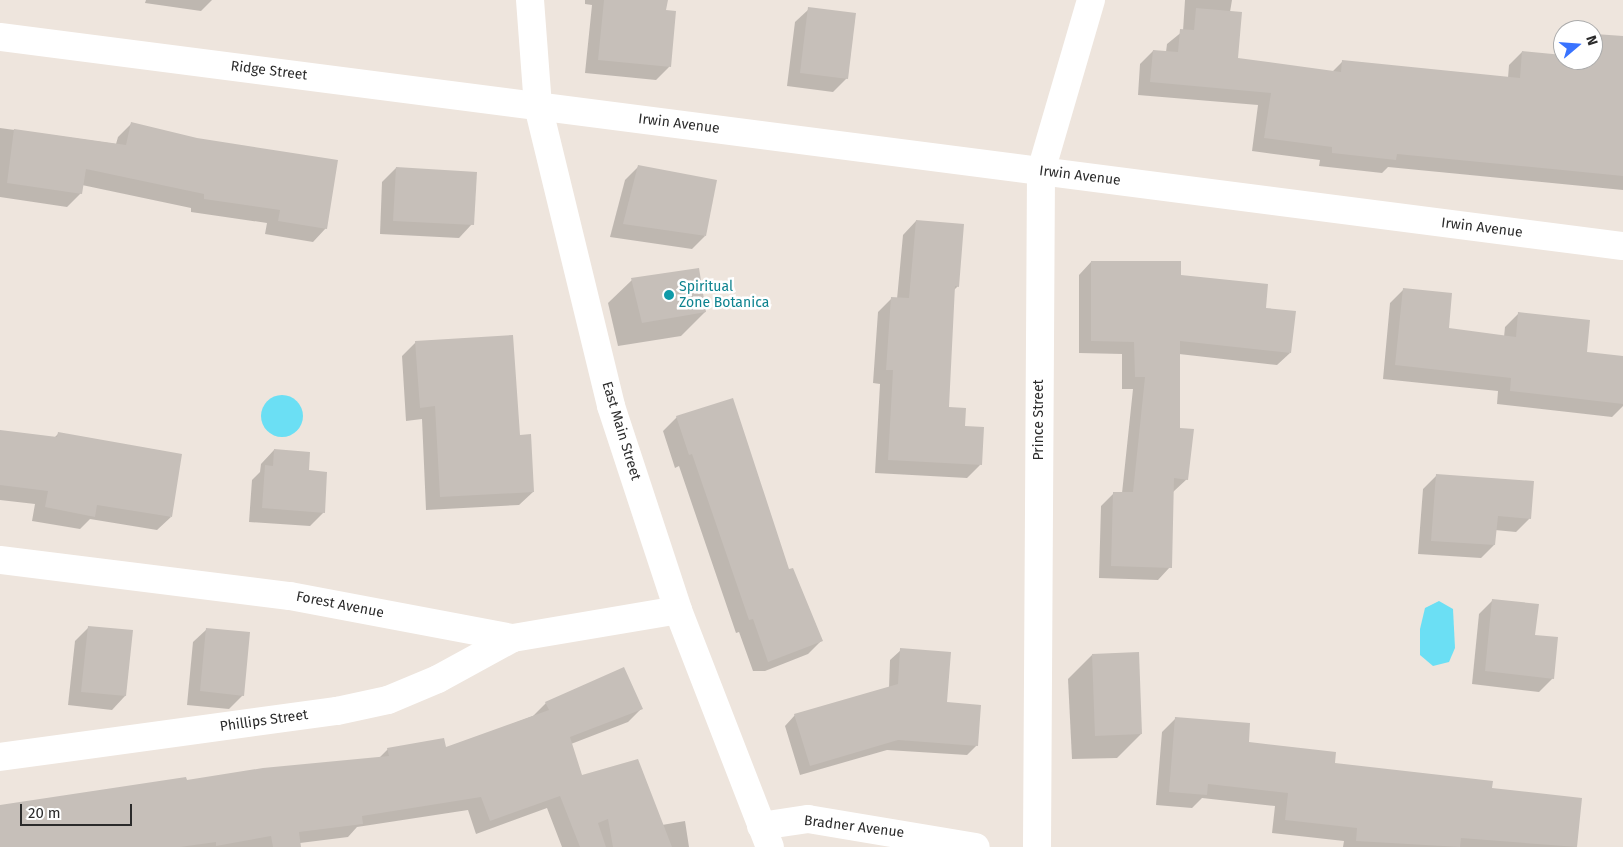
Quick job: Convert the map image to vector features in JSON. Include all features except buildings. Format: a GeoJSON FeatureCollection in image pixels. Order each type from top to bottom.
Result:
{"type":"FeatureCollection","features":[{"type":"Feature","properties":{"kind":"street","name":"East Main Street"},"geometry":{"type":"LineString","coordinates":[[530,0],[538,106],[611,406],[678,610],[765,836]]}},
{"type":"Feature","properties":{"kind":"street","name":"Prince Street"},"geometry":{"type":"LineString","coordinates":[[1037,847],[1041,171],[1092,0]]}},
{"type":"Feature","properties":{"kind":"street","name":"Ridge Street"},"geometry":{"type":"LineString","coordinates":[[0,37],[538,106]]}},
{"type":"Feature","properties":{"kind":"street","name":"Irwin Avenue"},"geometry":{"type":"LineString","coordinates":[[538,106],[1623,246]]}},
{"type":"Feature","properties":{"kind":"street","name":"Forest Avenue"},"geometry":{"type":"LineString","coordinates":[[0,560],[290,596],[513,638],[678,610]]}},
{"type":"Feature","properties":{"kind":"street","name":"Phillips Street"},"geometry":{"type":"LineString","coordinates":[[0,757],[336,711],[388,700],[438,679],[513,638]]}},
{"type":"Feature","properties":{"kind":"street","name":"Bradner Avenue"},"geometry":{"type":"LineString","coordinates":[[765,836],[808,819],[976,847]]}},
{"type":"Feature","properties":{"kind":"water"},"geometry":{"type":"Polygon","coordinates":[[[286,395],[294,398],[300,404],[303,416],[300,428],[294,434],[278,437],[270,434],[264,428],[261,412],[264,404],[270,398],[286,395]]]}},
{"type":"Feature","properties":{"kind":"water"},"geometry":{"type":"Polygon","coordinates":[[[1439,601],[1453,609],[1455,648],[1449,662],[1433,666],[1420,655],[1420,629],[1425,608],[1439,601]]]}},
{"type":"Feature","properties":{"kind":"place","name":"Spiritual Zone Botanica"},"geometry":{"type":"Point","coordinates":[669,295]}}]}
